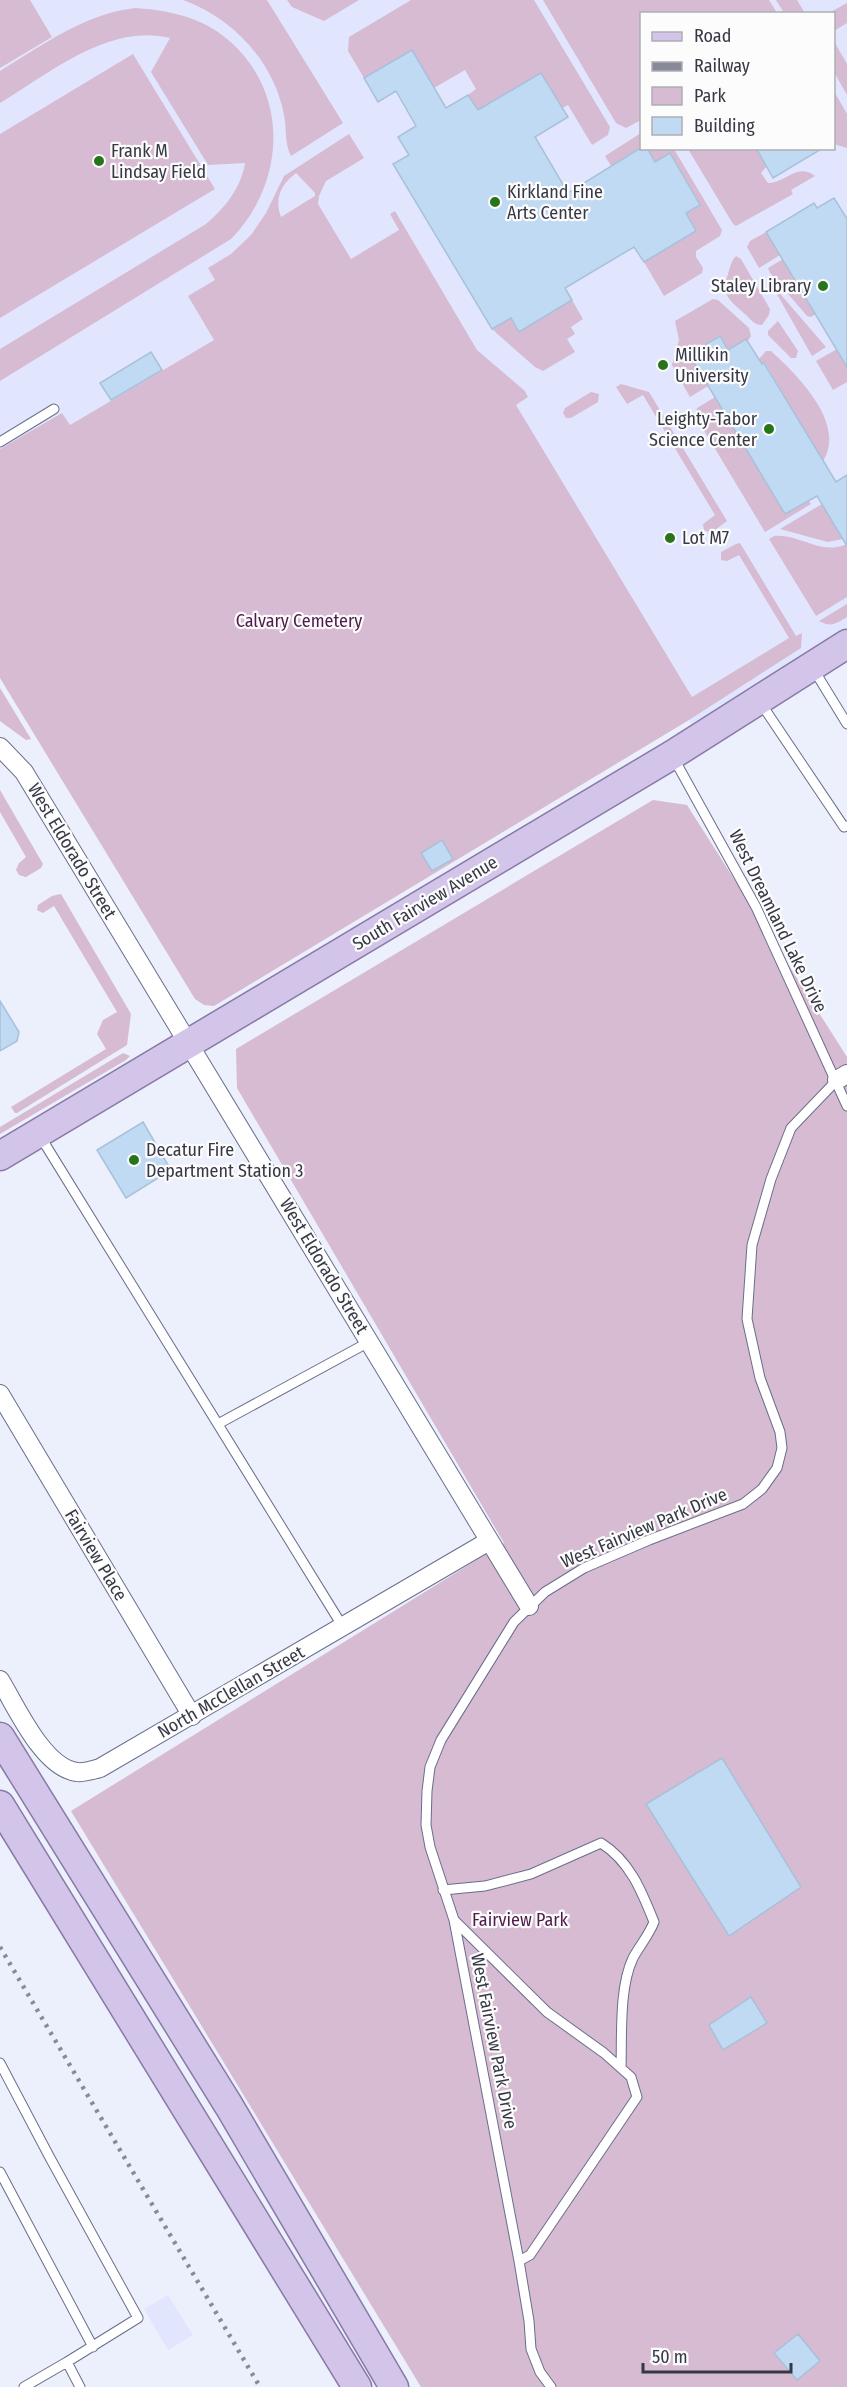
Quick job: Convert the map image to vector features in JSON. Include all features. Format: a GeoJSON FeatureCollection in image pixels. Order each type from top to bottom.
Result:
{"type":"FeatureCollection","features":[{"type":"Feature","properties":{"kind":"main road","name":"South Fairview Avenue"},"geometry":{"type":"LineString","coordinates":[[0,1156],[672,755],[847,644]]}},
{"type":"Feature","properties":{"kind":"main road"},"geometry":{"type":"LineString","coordinates":[[0,1737],[229,2106],[394,2387]]}},
{"type":"Feature","properties":{"kind":"main road"},"geometry":{"type":"LineString","coordinates":[[0,1805],[357,2387]]}},
{"type":"Feature","properties":{"kind":"street","name":"West Eldorado Street"},"geometry":{"type":"LineString","coordinates":[[0,747],[24,772],[529,1606]]}},
{"type":"Feature","properties":{"kind":"street","name":"Fairview Place"},"geometry":{"type":"LineString","coordinates":[[0,1394],[192,1716]]}},
{"type":"Feature","properties":{"kind":"street","name":"North McClellan Street"},"geometry":{"type":"LineString","coordinates":[[0,1680],[38,1743],[56,1763],[77,1772],[100,1768],[489,1541]]}},
{"type":"Feature","properties":{"kind":"lane"},"geometry":{"type":"LineString","coordinates":[[0,442],[54,409]]}},
{"type":"Feature","properties":{"kind":"lane"},"geometry":{"type":"LineString","coordinates":[[812,666],[847,724]]}},
{"type":"Feature","properties":{"kind":"lane"},"geometry":{"type":"LineString","coordinates":[[759,700],[844,827],[847,826]]}},
{"type":"Feature","properties":{"kind":"lane","name":"West Dreamland Lake Drive"},"geometry":{"type":"LineString","coordinates":[[672,755],[756,907],[842,1077],[847,1106]]}},
{"type":"Feature","properties":{"kind":"lane","name":"West Fairview Park Drive"},"geometry":{"type":"LineString","coordinates":[[551,2387],[540,2372],[531,2349],[519,2261],[454,1920],[430,1847],[426,1825],[426,1791],[430,1767],[441,1740],[514,1622],[545,1592],[584,1568],[648,1540],[743,1504],[762,1489],[777,1468],[782,1448],[780,1432],[760,1378],[747,1319],[752,1245],[771,1179],[791,1128],[842,1077]]}},
{"type":"Feature","properties":{"kind":"lane"},"geometry":{"type":"LineString","coordinates":[[38,1133],[343,1627]]}},
{"type":"Feature","properties":{"kind":"lane"},"geometry":{"type":"LineString","coordinates":[[218,1424],[369,1342]]}},
{"type":"Feature","properties":{"kind":"lane"},"geometry":{"type":"LineString","coordinates":[[443,1890],[485,1886],[531,1874],[601,1843],[614,1851],[638,1883],[654,1922],[648,1936],[633,1958],[626,1984],[621,2068]]}},
{"type":"Feature","properties":{"kind":"lane"},"geometry":{"type":"LineString","coordinates":[[454,1920],[547,2012],[631,2077],[637,2097],[530,2255],[519,2261]]}},
{"type":"Feature","properties":{"kind":"lane"},"geometry":{"type":"LineString","coordinates":[[0,2063],[138,2318],[24,2387]]}},
{"type":"Feature","properties":{"kind":"lane"},"geometry":{"type":"LineString","coordinates":[[0,2172],[93,2347]]}},
{"type":"Feature","properties":{"kind":"lane"},"geometry":{"type":"LineString","coordinates":[[67,2362],[80,2387]]}},
{"type":"Feature","properties":{"kind":"shaded area","name":"Millikin University"},"geometry":{"type":"Polygon","coordinates":[[[0,0],[847,0],[847,644],[697,734],[399,231],[0,466],[0,0]]]}},
{"type":"Feature","properties":{"kind":"shaded area"},"geometry":{"type":"Polygon","coordinates":[[[168,2295],[193,2335],[168,2350],[144,2309],[168,2295]]]}},
{"type":"Feature","properties":{"kind":"green space"},"geometry":{"type":"Polygon","coordinates":[[[0,0],[30,0],[52,37],[0,68],[0,0]]]}},
{"type":"Feature","properties":{"kind":"green space"},"geometry":{"type":"Polygon","coordinates":[[[183,0],[267,0],[343,123],[291,156],[287,146],[284,115],[279,96],[261,60],[234,30],[201,8],[183,0]]]}},
{"type":"Feature","properties":{"kind":"green space"},"geometry":{"type":"Polygon","coordinates":[[[287,0],[359,0],[324,21],[292,7],[287,0]]]}},
{"type":"Feature","properties":{"kind":"green space"},"geometry":{"type":"Polygon","coordinates":[[[411,0],[534,0],[610,127],[608,135],[592,145],[568,105],[562,108],[541,73],[478,110],[468,95],[476,89],[465,70],[434,88],[364,78],[348,51],[349,37],[411,0]]]}},
{"type":"Feature","properties":{"kind":"green space"},"geometry":{"type":"Polygon","coordinates":[[[543,0],[769,0],[776,12],[640,12],[640,121],[626,128],[616,123],[543,0]]]}},
{"type":"Feature","properties":{"kind":"green space"},"geometry":{"type":"Polygon","coordinates":[[[776,0],[797,0],[804,12],[783,12],[776,0]]]}},
{"type":"Feature","properties":{"kind":"green space"},"geometry":{"type":"Polygon","coordinates":[[[847,3],[847,23],[835,30],[835,12],[831,12],[847,3]]]}},
{"type":"Feature","properties":{"kind":"green space"},"geometry":{"type":"Polygon","coordinates":[[[135,8],[170,12],[202,23],[222,35],[244,56],[260,80],[270,107],[273,134],[271,162],[263,190],[250,216],[231,239],[0,381],[0,349],[206,224],[226,204],[240,181],[245,163],[208,165],[151,72],[170,38],[147,35],[103,44],[60,65],[0,103],[0,71],[48,41],[81,24],[116,11],[135,8]]]}},
{"type":"Feature","properties":{"kind":"green space"},"geometry":{"type":"Polygon","coordinates":[[[835,43],[847,64],[847,95],[835,74],[835,43]]]}},
{"type":"Feature","properties":{"kind":"green space","name":"Frank M Lindsay Field"},"geometry":{"type":"Polygon","coordinates":[[[133,54],[215,189],[0,318],[0,134],[133,54]]]}},
{"type":"Feature","properties":{"kind":"green space"},"geometry":{"type":"Polygon","coordinates":[[[835,93],[847,114],[847,148],[835,144],[835,93]]]}},
{"type":"Feature","properties":{"kind":"green space","name":"Calvary Cemetery"},"geometry":{"type":"Polygon","coordinates":[[[349,134],[364,158],[326,181],[318,204],[351,259],[399,230],[390,214],[395,211],[477,350],[525,391],[528,397],[516,405],[692,697],[789,638],[739,555],[727,561],[721,560],[721,552],[736,544],[740,543],[796,636],[802,633],[801,648],[689,720],[214,1006],[204,1005],[195,999],[0,678],[0,449],[62,413],[70,425],[214,340],[188,296],[215,280],[208,268],[231,254],[251,235],[266,213],[284,176],[349,134]],[[296,173],[286,182],[280,192],[278,204],[281,217],[315,196],[315,193],[296,173]]]}},
{"type":"Feature","properties":{"kind":"green space"},"geometry":{"type":"Polygon","coordinates":[[[640,134],[640,148],[611,166],[605,156],[640,134]]]}},
{"type":"Feature","properties":{"kind":"green space"},"geometry":{"type":"Polygon","coordinates":[[[648,150],[675,150],[722,230],[720,236],[696,251],[696,257],[703,268],[702,273],[664,296],[644,262],[696,231],[686,213],[700,204],[670,153],[655,162],[648,150]]]}},
{"type":"Feature","properties":{"kind":"green space"},"geometry":{"type":"Polygon","coordinates":[[[689,150],[757,150],[767,166],[761,173],[768,183],[803,171],[815,176],[791,190],[793,194],[736,226],[689,150]]]}},
{"type":"Feature","properties":{"kind":"green space"},"geometry":{"type":"Polygon","coordinates":[[[766,232],[780,255],[759,268],[747,247],[750,241],[766,232]]]}},
{"type":"Feature","properties":{"kind":"green space"},"geometry":{"type":"Polygon","coordinates":[[[736,256],[741,259],[770,309],[762,325],[751,320],[728,298],[726,293],[726,282],[736,256]]]}},
{"type":"Feature","properties":{"kind":"green space"},"geometry":{"type":"Polygon","coordinates":[[[783,259],[816,314],[811,317],[807,316],[770,273],[768,268],[783,259]]]}},
{"type":"Feature","properties":{"kind":"green space"},"geometry":{"type":"Polygon","coordinates":[[[770,282],[826,347],[812,356],[770,282]]]}},
{"type":"Feature","properties":{"kind":"green space"},"geometry":{"type":"Polygon","coordinates":[[[713,299],[718,300],[749,328],[751,336],[748,341],[746,339],[728,350],[719,336],[689,354],[708,386],[690,397],[672,365],[679,340],[675,321],[713,299]]]}},
{"type":"Feature","properties":{"kind":"green space"},"geometry":{"type":"Polygon","coordinates":[[[572,300],[583,319],[571,327],[575,334],[567,339],[575,352],[543,371],[535,367],[492,329],[511,318],[519,331],[572,300]]]}},
{"type":"Feature","properties":{"kind":"green space"},"geometry":{"type":"Polygon","coordinates":[[[778,321],[798,351],[796,358],[791,358],[768,335],[768,331],[778,321]]]}},
{"type":"Feature","properties":{"kind":"green space"},"geometry":{"type":"Polygon","coordinates":[[[837,349],[847,366],[847,382],[833,390],[816,361],[837,349]]]}},
{"type":"Feature","properties":{"kind":"green space"},"geometry":{"type":"Polygon","coordinates":[[[766,351],[771,351],[805,386],[824,416],[829,431],[829,446],[823,461],[765,363],[762,364],[759,359],[766,351]]]}},
{"type":"Feature","properties":{"kind":"green space"},"geometry":{"type":"Polygon","coordinates":[[[621,384],[649,392],[727,521],[711,533],[704,530],[703,524],[715,515],[643,395],[627,404],[616,387],[621,384]]]}},
{"type":"Feature","properties":{"kind":"green space"},"geometry":{"type":"Polygon","coordinates":[[[591,392],[599,394],[598,402],[571,418],[566,418],[563,413],[565,408],[591,392]]]}},
{"type":"Feature","properties":{"kind":"green space"},"geometry":{"type":"Polygon","coordinates":[[[715,397],[785,514],[809,501],[811,504],[765,532],[696,417],[697,408],[715,397]]]}},
{"type":"Feature","properties":{"kind":"green space"},"geometry":{"type":"Polygon","coordinates":[[[822,504],[843,539],[828,542],[780,529],[822,504]]]}},
{"type":"Feature","properties":{"kind":"green space"},"geometry":{"type":"Polygon","coordinates":[[[774,536],[793,538],[828,548],[847,544],[847,597],[816,616],[769,539],[774,536]]]}},
{"type":"Feature","properties":{"kind":"green space"},"geometry":{"type":"Polygon","coordinates":[[[847,604],[847,617],[830,624],[819,621],[847,604]]]}},
{"type":"Feature","properties":{"kind":"green space"},"geometry":{"type":"Polygon","coordinates":[[[0,688],[31,739],[26,740],[0,721],[0,688]]]}},
{"type":"Feature","properties":{"kind":"green space"},"geometry":{"type":"Polygon","coordinates":[[[0,790],[43,864],[41,868],[26,877],[19,875],[16,870],[19,863],[26,857],[0,812],[0,790]]]}},
{"type":"Feature","properties":{"kind":"green space","name":"Fairview Park"},"geometry":{"type":"Polygon","coordinates":[[[653,800],[687,805],[847,1057],[847,2387],[421,2387],[71,1811],[504,1543],[237,1088],[236,1049],[653,800]]]}},
{"type":"Feature","properties":{"kind":"green space"},"geometry":{"type":"Polygon","coordinates":[[[61,894],[131,1014],[127,1045],[15,1113],[11,1107],[106,1049],[97,1034],[103,1020],[117,1012],[54,906],[43,913],[37,910],[38,905],[52,896],[61,894]]]}},
{"type":"Feature","properties":{"kind":"green space"},"geometry":{"type":"Polygon","coordinates":[[[123,1053],[130,1056],[0,1134],[0,1127],[123,1053]]]}},
{"type":"Feature","properties":{"kind":"building","name":"Kirkland Fine Arts Center"},"geometry":{"type":"Polygon","coordinates":[[[412,50],[446,108],[468,95],[478,110],[541,73],[568,117],[535,137],[568,193],[640,148],[648,150],[655,162],[670,153],[700,205],[686,213],[696,231],[644,262],[634,247],[565,288],[572,300],[519,332],[511,318],[492,329],[393,164],[409,155],[398,137],[416,126],[396,91],[378,102],[364,78],[412,50]]]}},
{"type":"Feature","properties":{"kind":"building"},"geometry":{"type":"Polygon","coordinates":[[[757,150],[820,150],[773,178],[757,150]]]}},
{"type":"Feature","properties":{"kind":"building","name":"Staley Library"},"geometry":{"type":"Polygon","coordinates":[[[834,198],[847,219],[847,367],[766,232],[814,203],[817,208],[834,198]]]}},
{"type":"Feature","properties":{"kind":"building","name":"Leighty-Tabor Science Center"},"geometry":{"type":"Polygon","coordinates":[[[720,336],[728,350],[746,339],[762,364],[764,363],[836,482],[847,475],[847,546],[817,496],[785,514],[689,354],[720,336]]]}},
{"type":"Feature","properties":{"kind":"building"},"geometry":{"type":"Polygon","coordinates":[[[151,352],[162,370],[111,400],[100,383],[151,352]]]}},
{"type":"Feature","properties":{"kind":"building"},"geometry":{"type":"Polygon","coordinates":[[[442,840],[453,859],[432,871],[421,853],[442,840]]]}},
{"type":"Feature","properties":{"kind":"building"},"geometry":{"type":"Polygon","coordinates":[[[0,1001],[19,1032],[17,1041],[0,1051],[0,1001]]]}},
{"type":"Feature","properties":{"kind":"building","name":"Decatur Fire Department Station 3"},"geometry":{"type":"Polygon","coordinates":[[[143,1122],[171,1170],[126,1198],[97,1150],[143,1122]]]}},
{"type":"Feature","properties":{"kind":"building"},"geometry":{"type":"Polygon","coordinates":[[[722,1758],[801,1887],[729,1936],[646,1804],[722,1758]]]}},
{"type":"Feature","properties":{"kind":"building"},"geometry":{"type":"Polygon","coordinates":[[[751,1997],[767,2023],[723,2050],[709,2025],[751,1997]]]}},
{"type":"Feature","properties":{"kind":"building"},"geometry":{"type":"Polygon","coordinates":[[[798,2334],[820,2361],[797,2380],[774,2353],[798,2334]]]}},
{"type":"Feature","properties":{"kind":"railway"},"geometry":{"type":"LineString","coordinates":[[0,1947],[260,2387]]}},
{"type":"Feature","properties":{"kind":"place","name":"Frank M Lindsay Field"},"geometry":{"type":"Point","coordinates":[99,161]}},
{"type":"Feature","properties":{"kind":"place","name":"Kirkland Fine Arts Center"},"geometry":{"type":"Point","coordinates":[495,202]}},
{"type":"Feature","properties":{"kind":"place","name":"Staley Library"},"geometry":{"type":"Point","coordinates":[823,286]}},
{"type":"Feature","properties":{"kind":"place","name":"Millikin University"},"geometry":{"type":"Point","coordinates":[663,365]}},
{"type":"Feature","properties":{"kind":"place","name":"Leighty-Tabor Science Center"},"geometry":{"type":"Point","coordinates":[769,429]}},
{"type":"Feature","properties":{"kind":"place","name":"Lot M7"},"geometry":{"type":"Point","coordinates":[670,538]}},
{"type":"Feature","properties":{"kind":"place","name":"Decatur Fire Department Station 3"},"geometry":{"type":"Point","coordinates":[134,1160]}}]}
